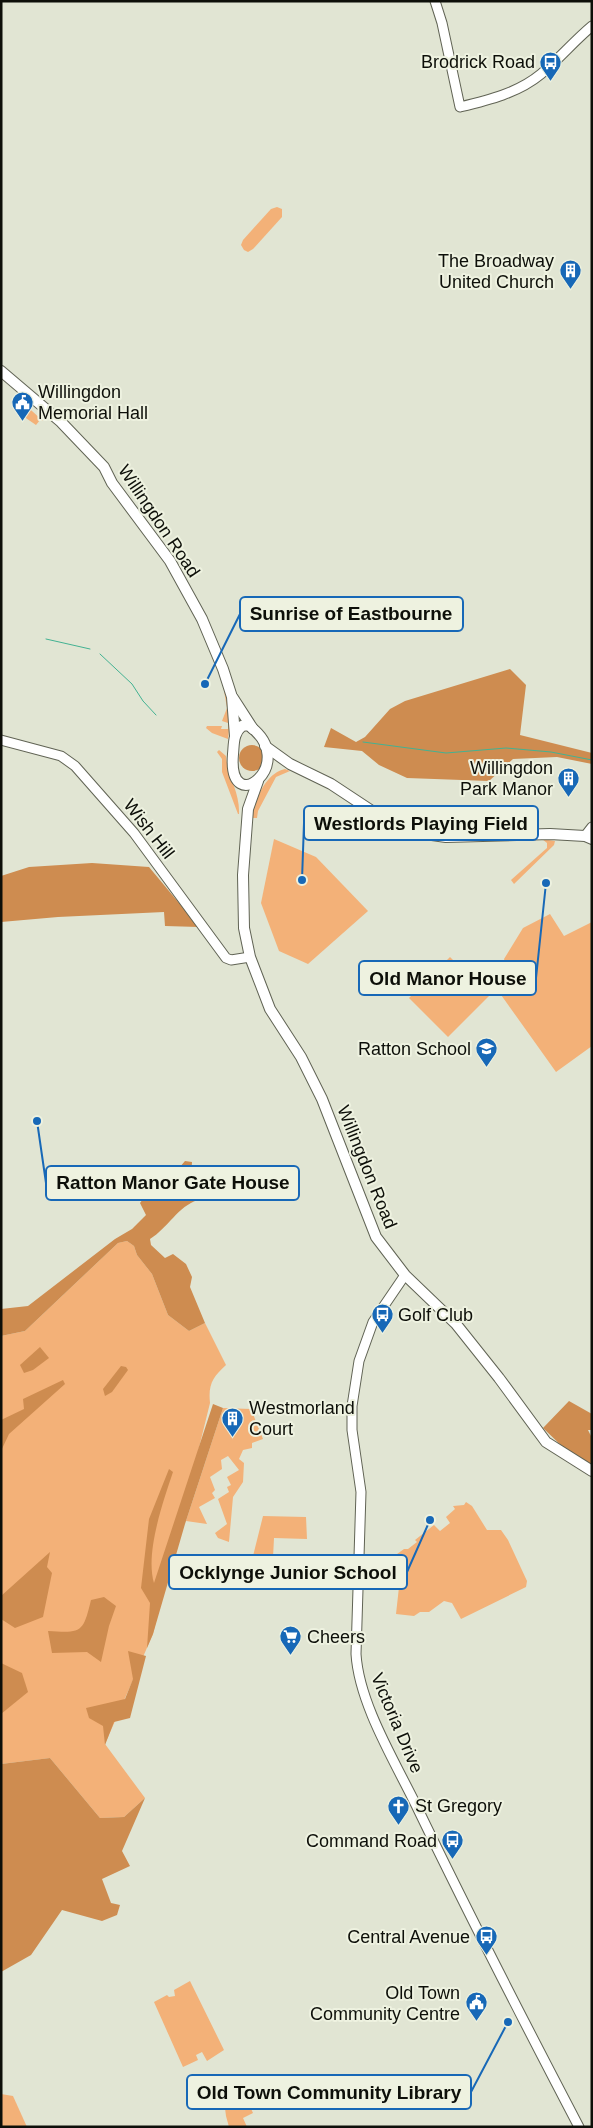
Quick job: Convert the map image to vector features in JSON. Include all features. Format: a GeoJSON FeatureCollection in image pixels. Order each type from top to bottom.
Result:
{"type":"FeatureCollection","features":[{"type":"Feature","properties":{"kind":"main road","name":"Willingdon Road"},"geometry":{"type":"LineString","coordinates":[[1,371],[62,422],[104,467],[112,482],[170,561],[196,606],[232,697],[266,746],[290,764],[331,784],[384,819],[411,832],[446,837],[550,834],[588,838]]}},
{"type":"Feature","properties":{"kind":"main road"},"geometry":{"type":"LineString","coordinates":[[1,379],[65,434],[112,482]]}},
{"type":"Feature","properties":{"kind":"main road","name":"Willingdon Road"},"geometry":{"type":"LineString","coordinates":[[232,697],[235,736],[233,766],[242,783],[248,809],[244,928],[250,957],[270,1009],[301,1057],[322,1100],[376,1236],[406,1275],[456,1324],[546,1442],[592,1471]]}},
{"type":"Feature","properties":{"kind":"main road"},"geometry":{"type":"LineString","coordinates":[[235,736],[242,726],[248,725],[254,729]]}},
{"type":"Feature","properties":{"kind":"main road"},"geometry":{"type":"LineString","coordinates":[[264,772],[268,759],[266,746]]}},
{"type":"Feature","properties":{"kind":"main road"},"geometry":{"type":"LineString","coordinates":[[264,772],[276,764],[290,764]]}},
{"type":"Feature","properties":{"kind":"main road","name":"Willingdon Road"},"geometry":{"type":"LineString","coordinates":[[248,809],[258,781],[264,772]]}},
{"type":"Feature","properties":{"kind":"main road"},"geometry":{"type":"LineString","coordinates":[[242,783],[249,786],[258,781]]}},
{"type":"Feature","properties":{"kind":"street"},"geometry":{"type":"LineString","coordinates":[[435,1],[442,23],[460,107],[487,101],[528,83],[541,74],[592,26]]}},
{"type":"Feature","properties":{"kind":"street","name":"Wish Hill"},"geometry":{"type":"LineString","coordinates":[[1,740],[61,756],[74,766],[134,833],[226,958],[231,960],[250,957]]}},
{"type":"Feature","properties":{"kind":"street"},"geometry":{"type":"LineString","coordinates":[[588,838],[592,827]]}},
{"type":"Feature","properties":{"kind":"street","name":"Victoria Drive"},"geometry":{"type":"LineString","coordinates":[[406,1275],[373,1322],[359,1361],[352,1406],[352,1430],[361,1492],[356,1654],[359,1679],[384,1740],[428,1830],[579,2127]]}},
{"type":"Feature","properties":{"kind":"shaded area"},"geometry":{"type":"Polygon","coordinates":[[[277,207],[282,209],[282,217],[253,249],[248,252],[244,250],[241,245],[243,240],[271,209],[277,207]]]}},
{"type":"Feature","properties":{"kind":"shaded area"},"geometry":{"type":"Polygon","coordinates":[[[21,401],[43,421],[40,420],[36,425],[14,410],[18,402],[21,401]]]}},
{"type":"Feature","properties":{"kind":"shaded area"},"geometry":{"type":"Polygon","coordinates":[[[510,669],[526,685],[520,735],[592,753],[592,764],[557,757],[513,759],[489,781],[407,778],[379,765],[362,751],[324,747],[331,728],[356,742],[365,737],[390,709],[405,701],[510,669]]]}},
{"type":"Feature","properties":{"kind":"shaded area"},"geometry":{"type":"Polygon","coordinates":[[[223,685],[228,712],[229,725],[228,739],[212,733],[206,728],[207,726],[222,726],[221,729],[228,729],[228,723],[222,721],[227,708],[223,685]]]}},
{"type":"Feature","properties":{"kind":"shaded area"},"geometry":{"type":"Polygon","coordinates":[[[252,745],[261,749],[265,758],[261,767],[252,771],[243,767],[239,758],[243,749],[252,745]]]}},
{"type":"Feature","properties":{"kind":"shaded area"},"geometry":{"type":"Polygon","coordinates":[[[219,750],[226,756],[238,799],[239,814],[222,772],[222,759],[217,752],[219,750]]]}},
{"type":"Feature","properties":{"kind":"shaded area"},"geometry":{"type":"Polygon","coordinates":[[[285,769],[290,771],[276,777],[258,811],[257,818],[252,818],[255,804],[262,788],[278,771],[285,769]]]}},
{"type":"Feature","properties":{"kind":"shaded area"},"geometry":{"type":"Polygon","coordinates":[[[274,839],[316,857],[368,911],[308,964],[279,951],[261,903],[274,839]]]}},
{"type":"Feature","properties":{"kind":"shaded area"},"geometry":{"type":"Polygon","coordinates":[[[542,839],[555,841],[554,845],[514,884],[511,880],[547,848],[547,843],[542,839]]]}},
{"type":"Feature","properties":{"kind":"shaded area"},"geometry":{"type":"Polygon","coordinates":[[[92,863],[149,867],[199,927],[165,926],[164,912],[58,917],[1,922],[1,876],[29,867],[92,863]]]}},
{"type":"Feature","properties":{"kind":"shaded area"},"geometry":{"type":"Polygon","coordinates":[[[550,914],[564,936],[592,922],[592,1046],[556,1072],[494,985],[509,977],[504,959],[523,928],[550,914]]]}},
{"type":"Feature","properties":{"kind":"shaded area"},"geometry":{"type":"Polygon","coordinates":[[[450,957],[489,996],[448,1037],[409,998],[450,957]]]}},
{"type":"Feature","properties":{"kind":"shaded area"},"geometry":{"type":"Polygon","coordinates":[[[185,1161],[192,1162],[191,1177],[197,1188],[198,1200],[185,1207],[150,1239],[151,1245],[165,1258],[173,1254],[186,1264],[192,1277],[190,1287],[205,1323],[189,1331],[168,1315],[152,1274],[137,1255],[134,1246],[127,1241],[118,1243],[25,1331],[1,1336],[1,1309],[28,1306],[115,1239],[132,1229],[146,1215],[140,1203],[146,1195],[162,1188],[185,1161]]]}},
{"type":"Feature","properties":{"kind":"shaded area"},"geometry":{"type":"Polygon","coordinates":[[[127,1241],[134,1246],[137,1255],[152,1274],[168,1315],[189,1331],[205,1323],[226,1365],[212,1381],[210,1403],[153,1634],[105,1744],[145,1798],[124,1817],[100,1818],[50,1758],[1,1764],[1,1336],[25,1331],[118,1243],[127,1241]]]}},
{"type":"Feature","properties":{"kind":"shaded area"},"geometry":{"type":"Polygon","coordinates":[[[40,1347],[49,1358],[33,1370],[24,1373],[20,1365],[40,1347]]]}},
{"type":"Feature","properties":{"kind":"shaded area"},"geometry":{"type":"Polygon","coordinates":[[[121,1366],[126,1367],[128,1370],[112,1392],[105,1396],[103,1389],[121,1366]]]}},
{"type":"Feature","properties":{"kind":"shaded area"},"geometry":{"type":"Polygon","coordinates":[[[63,1380],[65,1384],[9,1434],[1,1451],[1,1420],[24,1409],[23,1399],[63,1380]]]}},
{"type":"Feature","properties":{"kind":"shaded area"},"geometry":{"type":"Polygon","coordinates":[[[569,1401],[592,1414],[592,1430],[588,1430],[592,1438],[592,1465],[567,1451],[543,1428],[569,1401]]]}},
{"type":"Feature","properties":{"kind":"shaded area"},"geometry":{"type":"Polygon","coordinates":[[[213,1404],[223,1408],[147,1648],[150,1603],[141,1588],[149,1519],[169,1469],[173,1472],[160,1512],[153,1543],[152,1571],[154,1583],[213,1404]]]}},
{"type":"Feature","properties":{"kind":"shaded area"},"geometry":{"type":"Polygon","coordinates":[[[223,1408],[251,1409],[263,1439],[252,1443],[252,1448],[243,1450],[239,1459],[244,1463],[243,1482],[233,1497],[229,1542],[218,1538],[215,1533],[227,1524],[218,1499],[229,1492],[227,1487],[231,1485],[227,1477],[239,1470],[228,1456],[221,1460],[222,1469],[210,1477],[215,1490],[212,1493],[215,1498],[199,1507],[207,1524],[186,1521],[223,1408]]]}},
{"type":"Feature","properties":{"kind":"shaded area"},"geometry":{"type":"Polygon","coordinates":[[[466,1502],[472,1506],[487,1530],[501,1530],[508,1540],[527,1581],[526,1587],[461,1619],[452,1603],[444,1601],[429,1612],[420,1612],[414,1616],[396,1614],[399,1587],[392,1585],[382,1574],[386,1562],[404,1549],[408,1549],[417,1542],[415,1540],[434,1525],[440,1531],[450,1523],[446,1517],[455,1509],[453,1506],[464,1505],[466,1502]]]}},
{"type":"Feature","properties":{"kind":"shaded area"},"geometry":{"type":"Polygon","coordinates":[[[263,1516],[306,1517],[307,1539],[274,1538],[273,1558],[253,1556],[263,1516]]]}},
{"type":"Feature","properties":{"kind":"shaded area"},"geometry":{"type":"Polygon","coordinates":[[[50,1552],[47,1567],[52,1573],[43,1617],[15,1628],[1,1619],[1,1596],[50,1552]]]}},
{"type":"Feature","properties":{"kind":"shaded area"},"geometry":{"type":"Polygon","coordinates":[[[104,1597],[116,1606],[109,1626],[101,1662],[87,1652],[52,1653],[48,1631],[68,1632],[79,1629],[86,1619],[91,1600],[104,1597]]]}},
{"type":"Feature","properties":{"kind":"shaded area"},"geometry":{"type":"Polygon","coordinates":[[[128,1651],[146,1656],[130,1718],[114,1722],[105,1745],[103,1726],[89,1718],[86,1708],[125,1699],[133,1679],[128,1651]]]}},
{"type":"Feature","properties":{"kind":"shaded area"},"geometry":{"type":"Polygon","coordinates":[[[1,1663],[22,1673],[28,1692],[1,1714],[1,1663]]]}},
{"type":"Feature","properties":{"kind":"shaded area"},"geometry":{"type":"Polygon","coordinates":[[[50,1758],[100,1818],[124,1817],[145,1798],[122,1851],[130,1866],[102,1879],[111,1903],[120,1905],[117,1915],[102,1921],[62,1910],[31,1955],[1,1972],[1,1764],[50,1758]]]}},
{"type":"Feature","properties":{"kind":"shaded area"},"geometry":{"type":"Polygon","coordinates":[[[190,1981],[224,2050],[207,2061],[202,2052],[196,2055],[198,2060],[183,2067],[154,2002],[167,1995],[169,1997],[175,1996],[174,1990],[190,1981]]]}},
{"type":"Feature","properties":{"kind":"shaded area"},"geometry":{"type":"Polygon","coordinates":[[[240,2085],[253,2113],[243,2118],[247,2127],[229,2127],[223,2093],[240,2085]]]}},
{"type":"Feature","properties":{"kind":"shaded area"},"geometry":{"type":"Polygon","coordinates":[[[1,2094],[13,2096],[27,2127],[1,2127],[1,2094]]]}},
{"type":"Feature","properties":{"kind":"waterway"},"geometry":{"type":"LineString","coordinates":[[46,639],[90,649]]}},
{"type":"Feature","properties":{"kind":"waterway"},"geometry":{"type":"LineString","coordinates":[[100,654],[132,684],[143,701],[156,715]]}},
{"type":"Feature","properties":{"kind":"waterway"},"geometry":{"type":"LineString","coordinates":[[363,742],[446,753],[506,748],[551,752],[592,760]]}},
{"type":"Feature","properties":{"kind":"place","name":"Brodrick Road"},"geometry":{"type":"Point","coordinates":[551,81]}},
{"type":"Feature","properties":{"kind":"place","name":"The Broadway United Church"},"geometry":{"type":"Point","coordinates":[570,290]}},
{"type":"Feature","properties":{"kind":"place","name":"Willingdon Memorial Hall"},"geometry":{"type":"Point","coordinates":[22,421]}},
{"type":"Feature","properties":{"kind":"place","name":"Sunrise of Eastbourne"},"geometry":{"type":"Point","coordinates":[205,684]}},
{"type":"Feature","properties":{"kind":"place","name":"Willingdon Park Manor"},"geometry":{"type":"Point","coordinates":[569,797]}},
{"type":"Feature","properties":{"kind":"place","name":"Westlords Playing Field"},"geometry":{"type":"Point","coordinates":[302,880]}},
{"type":"Feature","properties":{"kind":"place","name":"Old Manor House"},"geometry":{"type":"Point","coordinates":[546,883]}},
{"type":"Feature","properties":{"kind":"place","name":"Ratton School"},"geometry":{"type":"Point","coordinates":[487,1068]}},
{"type":"Feature","properties":{"kind":"place","name":"Ratton Manor Gate House"},"geometry":{"type":"Point","coordinates":[37,1121]}},
{"type":"Feature","properties":{"kind":"place","name":"Golf Club"},"geometry":{"type":"Point","coordinates":[382,1334]}},
{"type":"Feature","properties":{"kind":"place","name":"Westmorland Court"},"geometry":{"type":"Point","coordinates":[233,1437]}},
{"type":"Feature","properties":{"kind":"place","name":"Ocklynge Junior School"},"geometry":{"type":"Point","coordinates":[430,1520]}},
{"type":"Feature","properties":{"kind":"place","name":"Cheers"},"geometry":{"type":"Point","coordinates":[291,1656]}},
{"type":"Feature","properties":{"kind":"place","name":"St Gregory"},"geometry":{"type":"Point","coordinates":[399,1825]}},
{"type":"Feature","properties":{"kind":"place","name":"Command Road"},"geometry":{"type":"Point","coordinates":[453,1860]}},
{"type":"Feature","properties":{"kind":"place","name":"Central Avenue"},"geometry":{"type":"Point","coordinates":[486,1956]}},
{"type":"Feature","properties":{"kind":"place","name":"Old Town Community Centre"},"geometry":{"type":"Point","coordinates":[476,2022]}},
{"type":"Feature","properties":{"kind":"place","name":"Old Town Community Library"},"geometry":{"type":"Point","coordinates":[508,2022]}}]}
